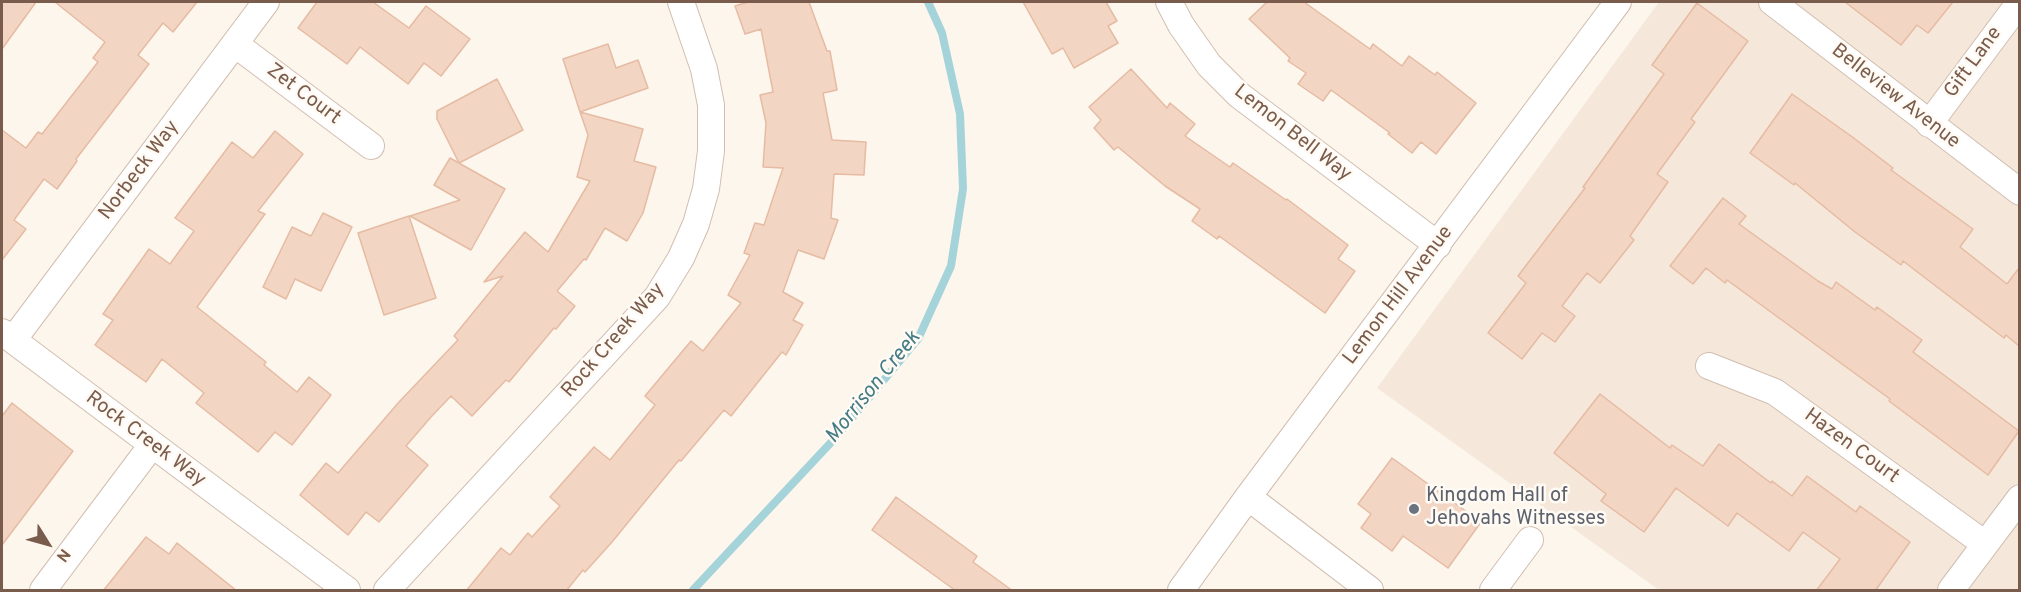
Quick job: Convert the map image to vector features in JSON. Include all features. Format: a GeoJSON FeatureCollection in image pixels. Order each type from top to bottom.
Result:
{"type":"FeatureCollection","features":[{"type":"Feature","properties":{"kind":"street","name":"Norbeck Way"},"geometry":{"type":"LineString","coordinates":[[7,336],[266,2]]}},
{"type":"Feature","properties":{"kind":"street","name":"Rock Creek Way"},"geometry":{"type":"LineString","coordinates":[[387,591],[657,297],[681,258],[696,224],[706,189],[711,152],[711,105],[704,69],[681,2]]}},
{"type":"Feature","properties":{"kind":"street","name":"Lemon Bell Way"},"geometry":{"type":"LineString","coordinates":[[1169,2],[1181,25],[1209,65],[1239,95],[1438,245]]}},
{"type":"Feature","properties":{"kind":"street","name":"Lemon Hill Avenue"},"geometry":{"type":"LineString","coordinates":[[1181,591],[1248,497],[1618,2]]}},
{"type":"Feature","properties":{"kind":"street","name":"Belleview Avenue"},"geometry":{"type":"LineString","coordinates":[[1772,2],[2019,192]]}},
{"type":"Feature","properties":{"kind":"street","name":"Gift Lane"},"geometry":{"type":"LineString","coordinates":[[1929,124],[2019,2]]}},
{"type":"Feature","properties":{"kind":"street","name":"Zet Court"},"geometry":{"type":"LineString","coordinates":[[235,44],[371,146]]}},
{"type":"Feature","properties":{"kind":"street","name":"Rock Creek Way"},"geometry":{"type":"LineString","coordinates":[[7,336],[347,591]]}},
{"type":"Feature","properties":{"kind":"street","name":"Hazen Court"},"geometry":{"type":"LineString","coordinates":[[1709,366],[1775,392],[1985,544]]}},
{"type":"Feature","properties":{"kind":"street"},"geometry":{"type":"LineString","coordinates":[[43,591],[152,445]]}},
{"type":"Feature","properties":{"kind":"street"},"geometry":{"type":"LineString","coordinates":[[1248,497],[1370,591]]}},
{"type":"Feature","properties":{"kind":"street"},"geometry":{"type":"LineString","coordinates":[[1951,591],[2019,498]]}},
{"type":"Feature","properties":{"kind":"street"},"geometry":{"type":"LineString","coordinates":[[1493,591],[1530,540]]}},
{"type":"Feature","properties":{"kind":"shaded area"},"geometry":{"type":"Polygon","coordinates":[[[1659,2],[2019,2],[2019,590],[1659,590],[1377,388],[1659,2]]]}},
{"type":"Feature","properties":{"kind":"building"},"geometry":{"type":"Polygon","coordinates":[[[2,2],[36,2],[2,49],[2,2]]]}},
{"type":"Feature","properties":{"kind":"building"},"geometry":{"type":"Polygon","coordinates":[[[55,2],[197,2],[173,32],[163,23],[138,55],[149,64],[76,159],[77,161],[57,189],[44,179],[14,220],[26,229],[2,260],[2,130],[26,148],[38,132],[42,134],[98,62],[93,58],[105,42],[55,2]]]}},
{"type":"Feature","properties":{"kind":"building"},"geometry":{"type":"Polygon","coordinates":[[[317,2],[373,2],[409,28],[426,6],[470,39],[441,76],[424,63],[408,84],[360,47],[347,64],[298,28],[317,2]]]}},
{"type":"Feature","properties":{"kind":"building"},"geometry":{"type":"Polygon","coordinates":[[[748,2],[809,2],[827,51],[830,51],[837,90],[823,93],[832,140],[866,142],[864,175],[834,174],[831,218],[838,220],[824,259],[798,250],[783,292],[803,303],[793,320],[803,325],[786,355],[782,352],[731,416],[724,410],[681,461],[679,460],[612,542],[585,572],[583,570],[566,591],[466,591],[501,548],[510,555],[528,533],[532,537],[560,506],[550,497],[594,447],[610,460],[655,405],[645,396],[691,341],[703,351],[741,303],[728,295],[750,255],[744,253],[755,223],[764,225],[783,168],[763,167],[766,123],[760,95],[773,92],[761,29],[745,34],[735,6],[748,2]]]}},
{"type":"Feature","properties":{"kind":"building"},"geometry":{"type":"Polygon","coordinates":[[[1023,2],[1106,2],[1117,21],[1108,26],[1118,43],[1074,68],[1063,48],[1052,54],[1023,2]]]}},
{"type":"Feature","properties":{"kind":"building"},"geometry":{"type":"Polygon","coordinates":[[[1267,2],[1304,2],[1370,49],[1373,44],[1402,66],[1409,56],[1435,75],[1437,72],[1476,103],[1436,154],[1421,142],[1412,153],[1388,134],[1390,133],[1331,90],[1323,101],[1298,84],[1306,73],[1288,61],[1290,58],[1249,19],[1267,2]]]}},
{"type":"Feature","properties":{"kind":"building"},"geometry":{"type":"Polygon","coordinates":[[[1845,2],[1953,2],[1928,33],[1917,25],[1901,45],[1845,2]]]}},
{"type":"Feature","properties":{"kind":"building"},"geometry":{"type":"Polygon","coordinates":[[[1697,3],[1748,41],[1691,119],[1695,122],[1657,174],[1668,182],[1630,236],[1634,240],[1600,283],[1587,273],[1562,306],[1575,316],[1555,342],[1542,333],[1522,359],[1488,333],[1526,283],[1518,276],[1585,188],[1583,187],[1664,74],[1652,65],[1697,3]]]}},
{"type":"Feature","properties":{"kind":"building"},"geometry":{"type":"Polygon","coordinates":[[[608,44],[616,68],[638,60],[648,88],[580,112],[563,59],[608,44]]]}},
{"type":"Feature","properties":{"kind":"building"},"geometry":{"type":"Polygon","coordinates":[[[1131,69],[1167,108],[1170,103],[1195,124],[1185,136],[1230,167],[1233,163],[1287,199],[1348,245],[1338,259],[1355,271],[1325,313],[1219,236],[1217,239],[1192,221],[1200,209],[1165,186],[1118,147],[1114,150],[1094,128],[1101,120],[1089,107],[1131,69]]]}},
{"type":"Feature","properties":{"kind":"building"},"geometry":{"type":"Polygon","coordinates":[[[497,79],[523,130],[459,163],[437,119],[437,111],[497,79]]]}},
{"type":"Feature","properties":{"kind":"building"},"geometry":{"type":"Polygon","coordinates":[[[1792,94],[1973,229],[1960,247],[2007,284],[2019,268],[2019,346],[2006,335],[2004,338],[1903,261],[1901,265],[1855,232],[1795,183],[1794,185],[1750,153],[1792,94]]]}},
{"type":"Feature","properties":{"kind":"building"},"geometry":{"type":"Polygon","coordinates":[[[580,112],[643,129],[634,161],[656,167],[643,213],[627,241],[605,228],[586,260],[584,259],[557,291],[575,306],[509,382],[506,380],[472,416],[451,396],[431,417],[406,446],[428,465],[379,522],[366,512],[348,535],[300,495],[326,463],[338,473],[399,402],[458,340],[454,336],[503,276],[484,282],[525,232],[548,252],[590,181],[577,177],[588,135],[580,112]]]}},
{"type":"Feature","properties":{"kind":"building"},"geometry":{"type":"Polygon","coordinates":[[[275,131],[303,154],[258,211],[265,214],[197,307],[266,362],[264,365],[297,392],[309,377],[331,395],[292,445],[275,432],[258,452],[196,403],[204,393],[162,359],[146,382],[95,345],[113,320],[103,314],[149,249],[170,264],[194,231],[175,218],[232,142],[253,158],[275,131]]]}},
{"type":"Feature","properties":{"kind":"building"},"geometry":{"type":"Polygon","coordinates":[[[450,158],[505,189],[471,250],[410,216],[460,200],[434,185],[450,158]]]}},
{"type":"Feature","properties":{"kind":"building"},"geometry":{"type":"Polygon","coordinates":[[[1723,198],[1746,216],[1739,224],[1818,281],[1832,289],[1836,282],[1875,310],[1877,307],[1922,340],[1913,352],[2019,431],[1988,475],[1889,401],[1890,399],[1727,280],[1725,283],[1706,268],[1693,284],[1670,266],[1723,198]]]}},
{"type":"Feature","properties":{"kind":"building"},"geometry":{"type":"Polygon","coordinates":[[[323,213],[352,227],[321,291],[295,279],[286,299],[263,287],[292,227],[311,236],[323,213]]]}},
{"type":"Feature","properties":{"kind":"building"},"geometry":{"type":"Polygon","coordinates":[[[409,216],[436,298],[384,315],[358,233],[409,216]]]}},
{"type":"Feature","properties":{"kind":"building"},"geometry":{"type":"Polygon","coordinates":[[[1600,394],[1670,448],[1672,445],[1703,466],[1719,444],[1792,496],[1807,476],[1856,512],[1860,506],[1910,542],[1875,591],[1816,591],[1840,559],[1803,532],[1789,551],[1737,513],[1728,526],[1676,488],[1644,532],[1601,501],[1606,494],[1554,453],[1600,394]]]}},
{"type":"Feature","properties":{"kind":"building"},"geometry":{"type":"Polygon","coordinates":[[[12,403],[73,451],[2,545],[2,416],[12,403]]]}},
{"type":"Feature","properties":{"kind":"building","name":"Kingdom Hall of Jehovahs Witnesses"},"geometry":{"type":"Polygon","coordinates":[[[1392,458],[1481,522],[1448,568],[1403,536],[1392,551],[1361,528],[1371,514],[1358,504],[1392,458]]]}},
{"type":"Feature","properties":{"kind":"building"},"geometry":{"type":"Polygon","coordinates":[[[896,497],[977,556],[973,562],[1013,591],[956,591],[872,530],[896,497]]]}},
{"type":"Feature","properties":{"kind":"building"},"geometry":{"type":"Polygon","coordinates":[[[146,537],[169,554],[177,543],[237,591],[103,591],[146,537]]]}},
{"type":"Feature","properties":{"kind":"waterway","name":"Morrison Creek"},"geometry":{"type":"LineString","coordinates":[[693,590],[837,436],[918,339],[951,266],[963,189],[960,114],[942,33],[928,2]]}},
{"type":"Feature","properties":{"kind":"place","name":"Kingdom Hall of Jehovahs Witnesses"},"geometry":{"type":"Point","coordinates":[1414,509]}}]}
